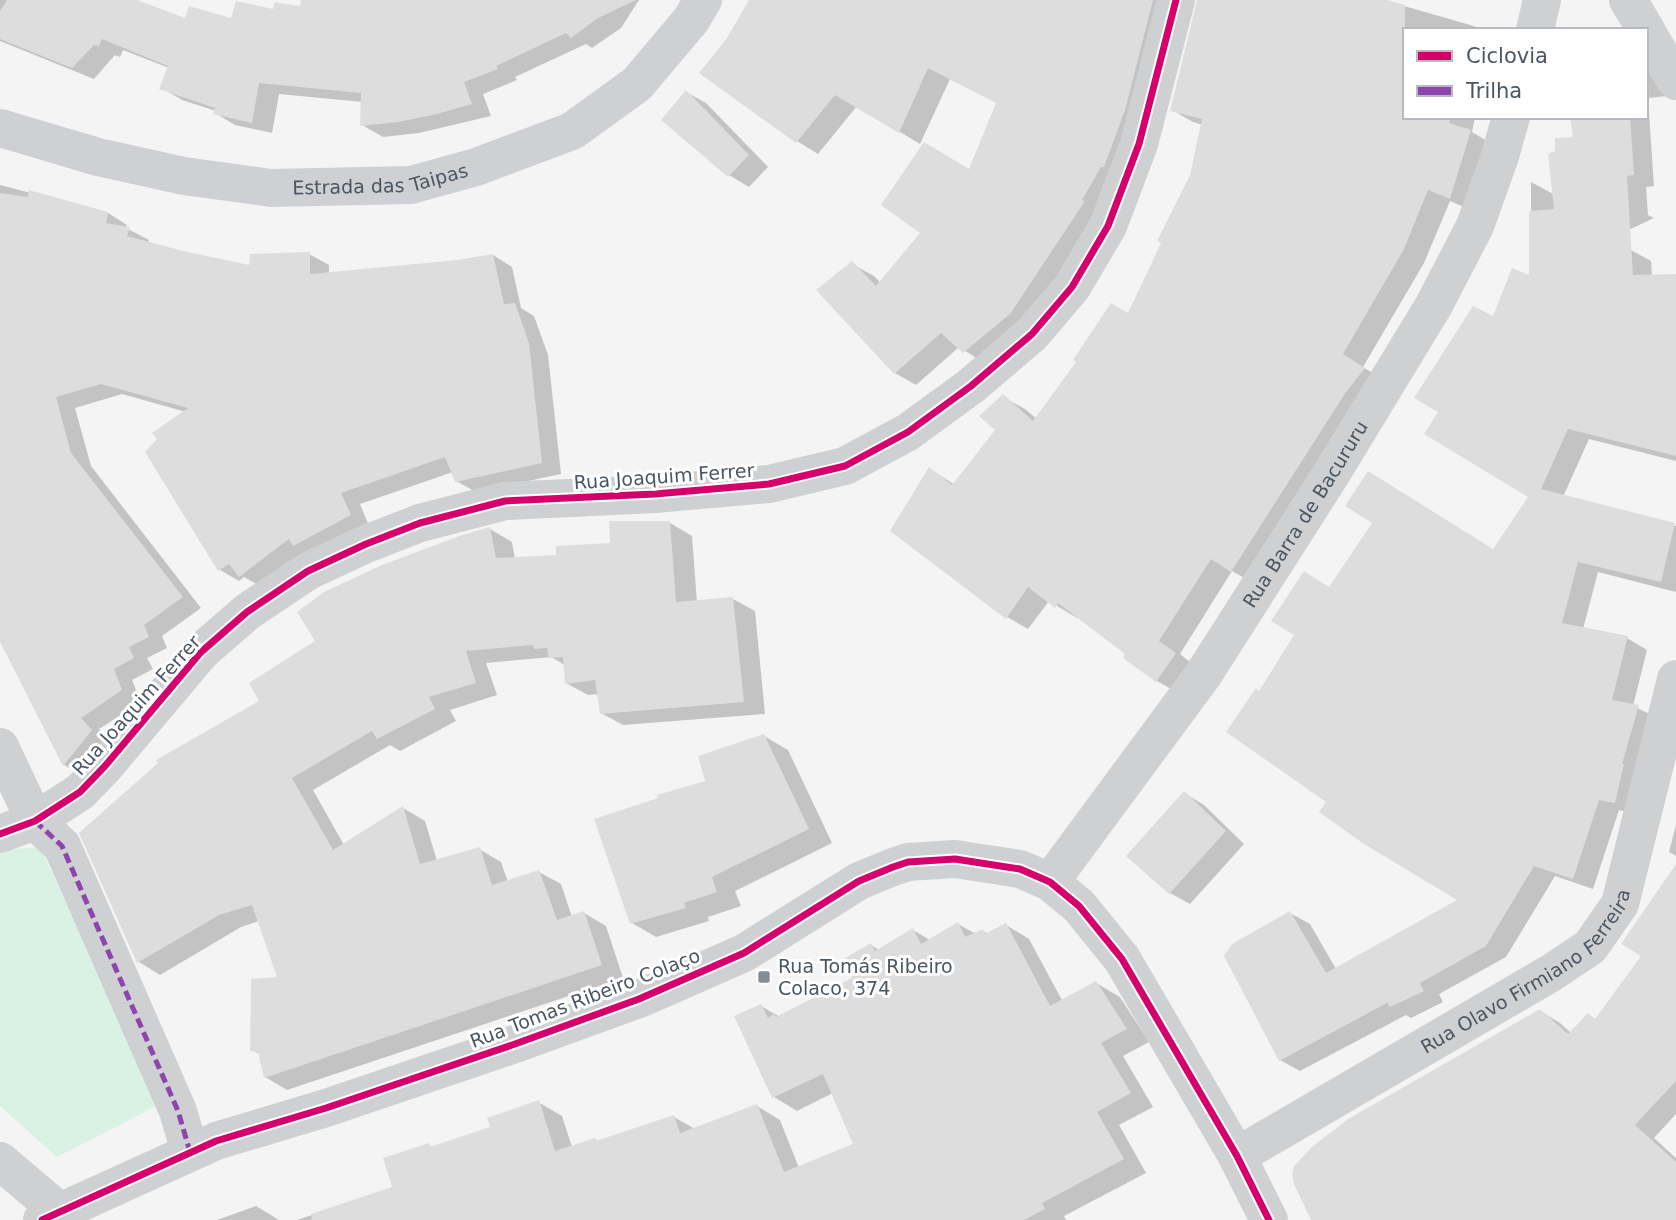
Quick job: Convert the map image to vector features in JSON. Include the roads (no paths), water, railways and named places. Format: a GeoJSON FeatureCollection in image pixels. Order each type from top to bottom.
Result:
{"type":"FeatureCollection","features":[{"type":"Feature","properties":{"kind":"main road","name":"Estrada das Taipas"},"geometry":{"type":"LineString","coordinates":[[0,128],[98,157],[172,173],[271,188],[411,185],[476,167],[572,131],[637,84],[691,20],[704,0]]}},
{"type":"Feature","properties":{"kind":"street","name":"Rua Joaquim Ferrer"},"geometry":{"type":"LineString","coordinates":[[0,834],[35,821],[79,792],[105,766],[201,652],[247,612],[308,571],[354,549],[419,523],[505,501],[655,494],[769,484],[845,466],[908,432],[971,386],[1032,334],[1072,287],[1108,226],[1139,144],[1176,0]]}},
{"type":"Feature","properties":{"kind":"street"},"geometry":{"type":"LineString","coordinates":[[1535,28],[1542,0]]}},
{"type":"Feature","properties":{"kind":"street"},"geometry":{"type":"LineString","coordinates":[[1628,0],[1645,28]]}},
{"type":"Feature","properties":{"kind":"street"},"geometry":{"type":"LineString","coordinates":[[1648,33],[1676,81]]}},
{"type":"Feature","properties":{"kind":"street","name":"Rua Barra de Bacururu"},"geometry":{"type":"LineString","coordinates":[[1050,882],[1203,675],[1330,476],[1434,305],[1475,226],[1510,119]]}},
{"type":"Feature","properties":{"kind":"street","name":"Rua Olavo Firmiano Ferreira"},"geometry":{"type":"LineString","coordinates":[[1237,1156],[1551,973],[1590,947],[1620,904],[1676,680]]}},
{"type":"Feature","properties":{"kind":"street"},"geometry":{"type":"LineString","coordinates":[[0,747],[35,821],[62,846],[178,1111],[190,1152]]}},
{"type":"Feature","properties":{"kind":"street","name":"Rua Tomas Ribeiro Colaço"},"geometry":{"type":"LineString","coordinates":[[0,1161],[50,1215],[216,1141],[326,1108],[639,999],[744,953],[859,881],[893,867],[908,862],[955,859],[1020,869],[1050,882],[1079,906],[1122,959],[1237,1156],[1269,1220]]}},
{"type":"Feature","properties":{"kind":"place","name":"Rua Tomás Ribeiro Colaco, 374"},"geometry":{"type":"Point","coordinates":[764,977]}}]}
